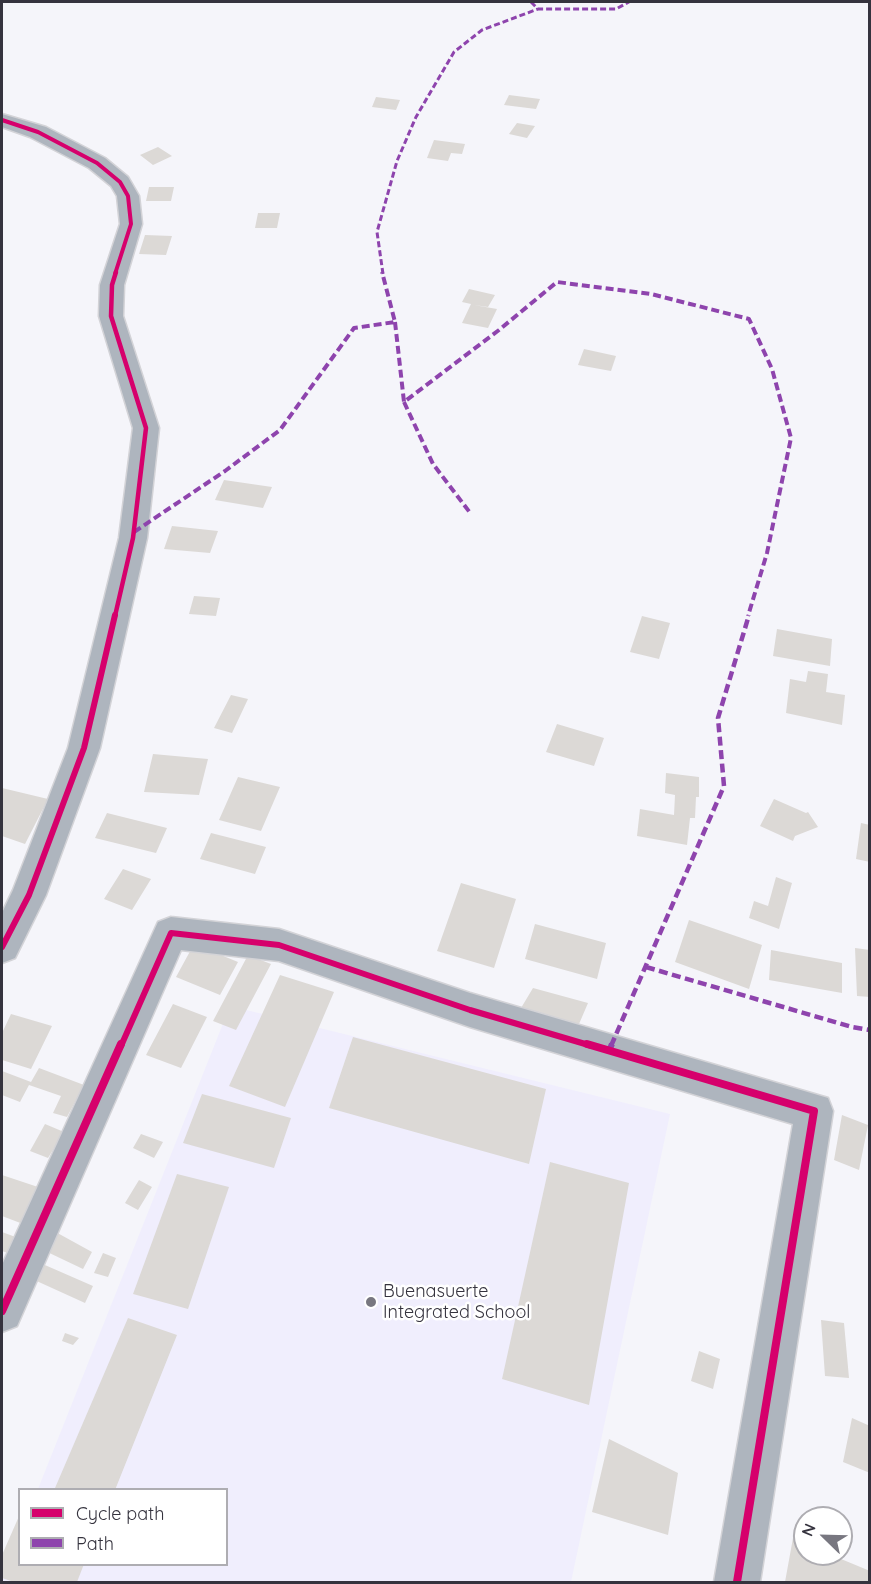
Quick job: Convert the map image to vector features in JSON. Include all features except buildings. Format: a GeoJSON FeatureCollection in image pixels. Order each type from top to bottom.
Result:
{"type":"FeatureCollection","features":[{"type":"Feature","properties":{"kind":"street"},"geometry":{"type":"LineString","coordinates":[[2,947],[29,895],[84,748],[133,538],[146,428],[111,316],[112,285],[130,224],[128,196],[116,178],[97,163],[12,123]]}},
{"type":"Feature","properties":{"kind":"street"},"geometry":{"type":"LineString","coordinates":[[2,1311],[171,933],[279,945],[470,1010],[814,1111],[737,1582]]}},
{"type":"Feature","properties":{"kind":"shaded area","name":"Buenasuerte Integrated School"},"geometry":{"type":"Polygon","coordinates":[[[230,1006],[670,1114],[571,1582],[2,1582],[18,1539],[18,1566],[228,1566],[228,1488],[38,1488],[230,1006]]]}},
{"type":"Feature","properties":{"kind":"marked path"},"geometry":{"type":"LineString","coordinates":[[531,2],[538,9],[616,9],[629,2]]}},
{"type":"Feature","properties":{"kind":"marked path"},"geometry":{"type":"LineString","coordinates":[[134,532],[225,471],[280,430],[354,328],[395,322],[383,276],[377,232],[397,161],[416,117],[454,52],[482,30],[538,9]]}},
{"type":"Feature","properties":{"kind":"marked path"},"geometry":{"type":"LineString","coordinates":[[395,322],[404,402],[499,330],[557,282],[651,294],[749,319],[772,369],[791,438],[767,553],[718,718],[724,786],[609,1051]]}},
{"type":"Feature","properties":{"kind":"marked path"},"geometry":{"type":"LineString","coordinates":[[404,402],[433,464],[471,514]]}},
{"type":"Feature","properties":{"kind":"marked path"},"geometry":{"type":"LineString","coordinates":[[646,967],[852,1027],[870,1030]]}},
{"type":"Feature","properties":{"kind":"cycle path"},"geometry":{"type":"LineString","coordinates":[[2,120],[38,132],[97,163],[120,182],[128,196],[131,224],[112,285],[111,316],[146,428],[133,538],[84,748],[29,895],[2,947]]}},
{"type":"Feature","properties":{"kind":"cycle path"},"geometry":{"type":"LineString","coordinates":[[2,1311],[171,933],[279,945],[470,1010],[814,1111],[737,1582]]}},
{"type":"Feature","properties":{"kind":"place","name":"Buenasuerte Integrated School"},"geometry":{"type":"Point","coordinates":[371,1302]}}]}
